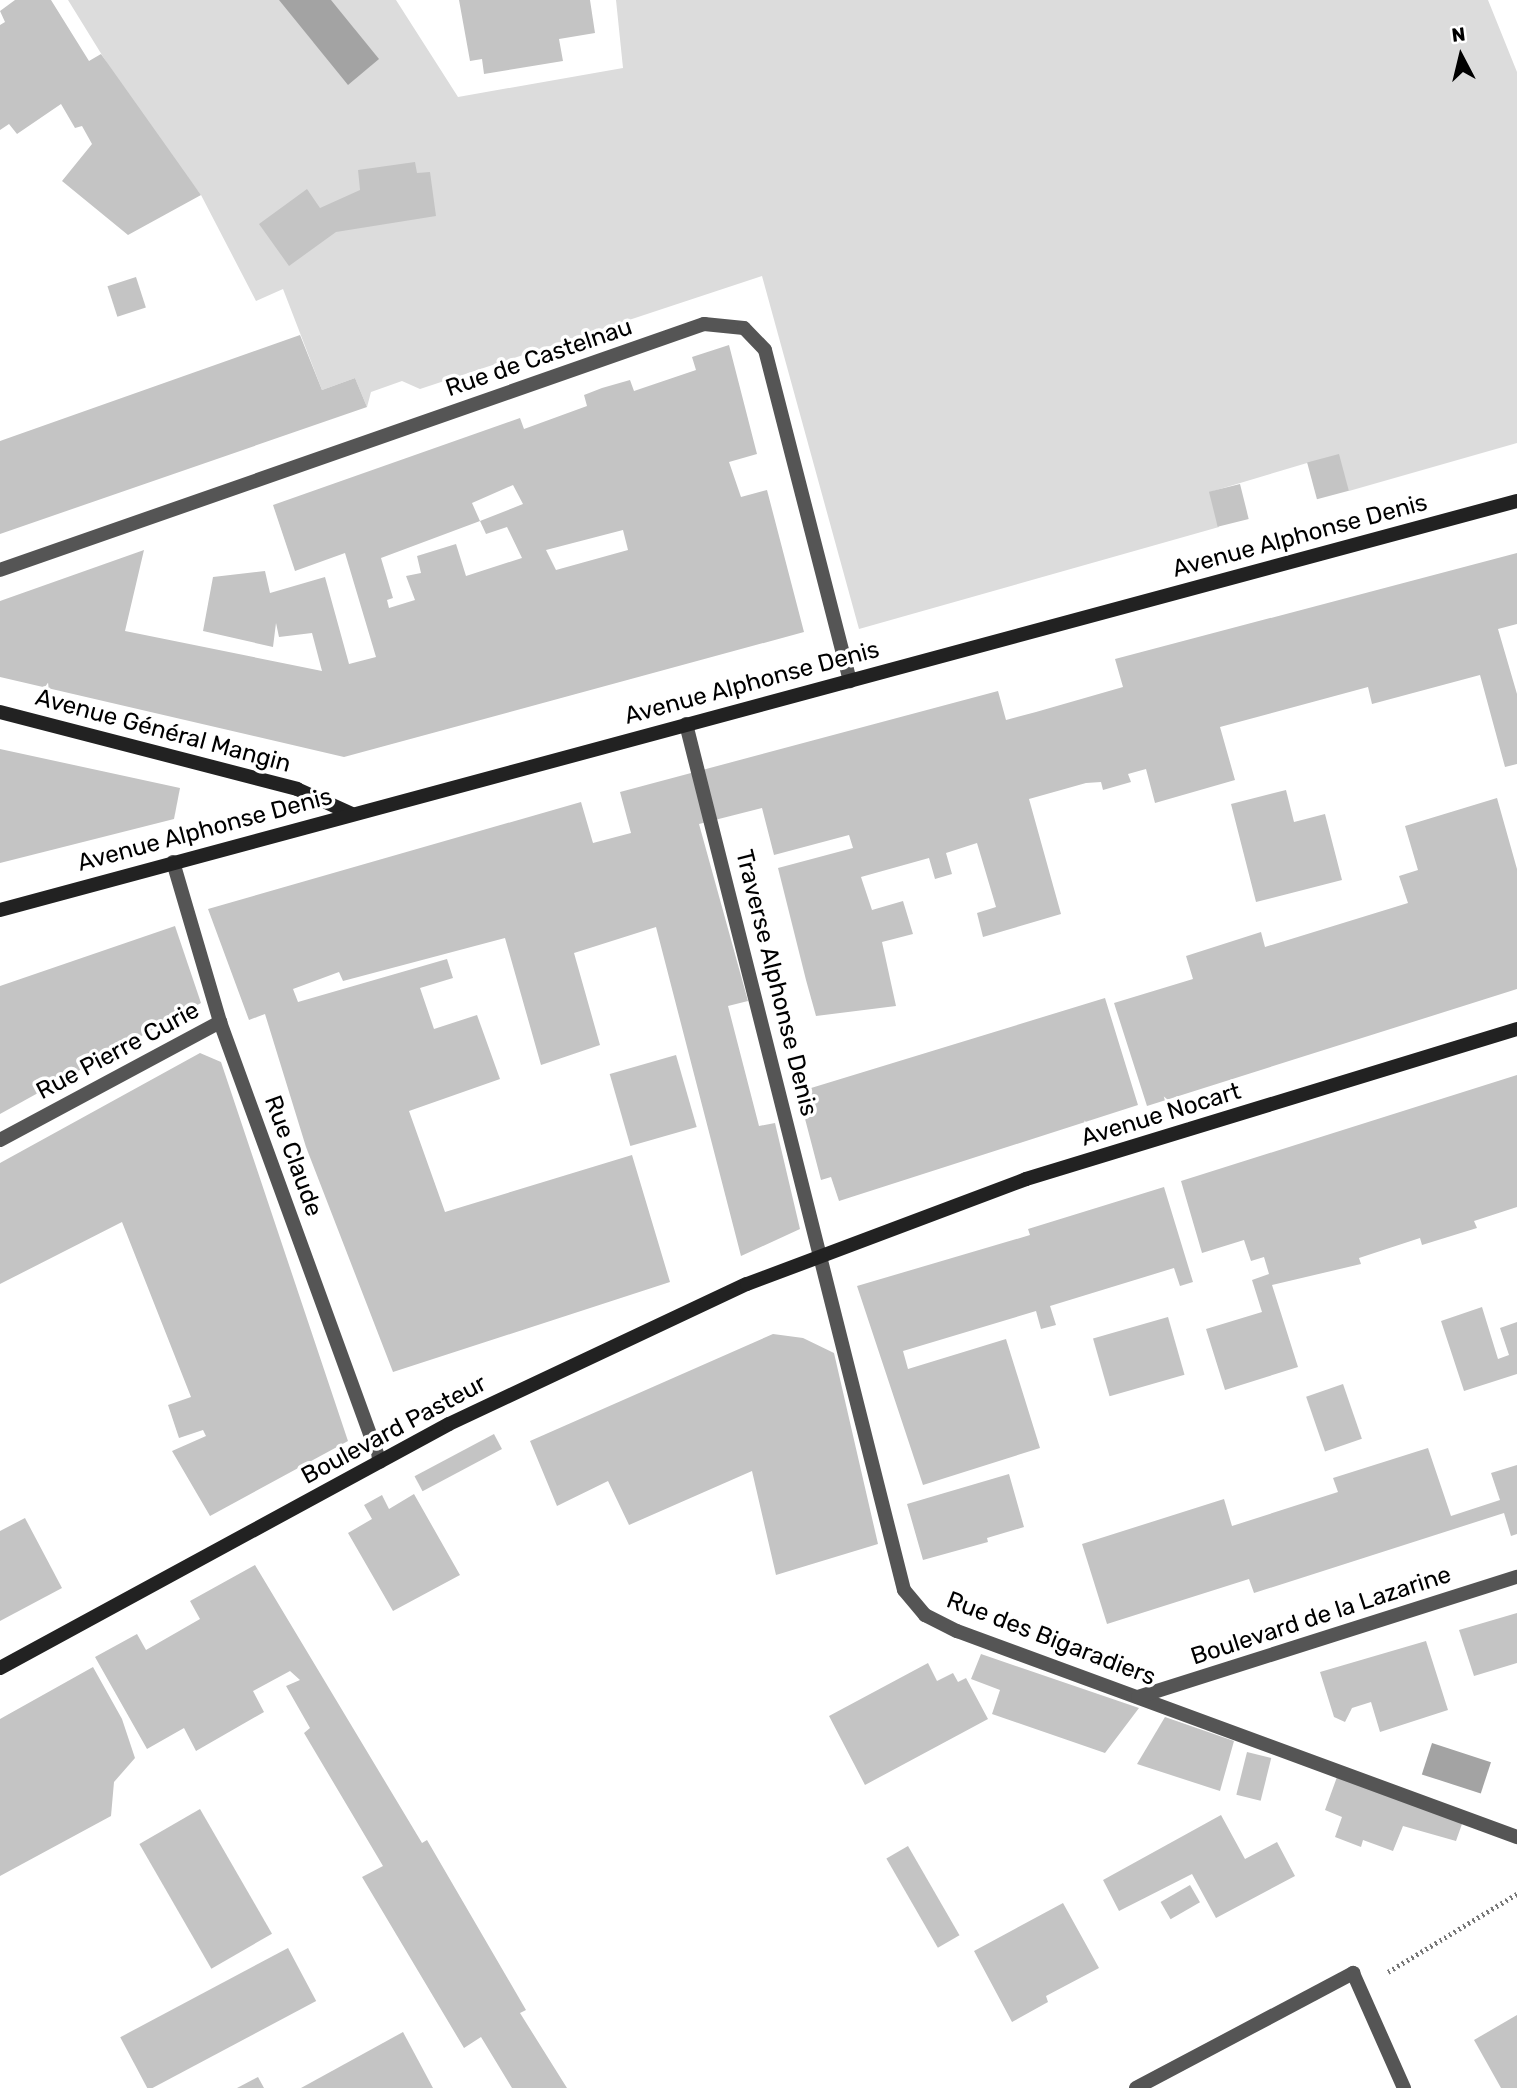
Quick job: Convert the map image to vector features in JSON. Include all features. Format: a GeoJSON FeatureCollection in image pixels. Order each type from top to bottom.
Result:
{"type":"FeatureCollection","features":[{"type":"Feature","properties":{"kind":"street","name":"Rue de Castelnau"},"geometry":{"type":"LineString","coordinates":[[0,570],[704,324],[744,328],[765,350],[850,681]]}},
{"type":"Feature","properties":{"kind":"street","name":"Avenue Alphonse Denis"},"geometry":{"type":"LineString","coordinates":[[0,910],[1517,501]]}},
{"type":"Feature","properties":{"kind":"street","name":"Avenue Général Mangin"},"geometry":{"type":"LineString","coordinates":[[0,712],[297,789],[352,814]]}},
{"type":"Feature","properties":{"kind":"street","name":"Traverse Alphonse Denis"},"geometry":{"type":"LineString","coordinates":[[687,724],[821,1253]]}},
{"type":"Feature","properties":{"kind":"street","name":"Rue Claude"},"geometry":{"type":"LineString","coordinates":[[173,862],[220,1022],[380,1462]]}},
{"type":"Feature","properties":{"kind":"street","name":"Rue Pierre Curie"},"geometry":{"type":"LineString","coordinates":[[0,1140],[220,1022]]}},
{"type":"Feature","properties":{"kind":"street","name":"Avenue Nocart"},"geometry":{"type":"LineString","coordinates":[[821,1253],[1026,1180],[1517,1029]]}},
{"type":"Feature","properties":{"kind":"street","name":"Boulevard Pasteur"},"geometry":{"type":"LineString","coordinates":[[0,1668],[380,1462],[617,1343],[821,1253]]}},
{"type":"Feature","properties":{"kind":"street","name":"Rue des Bigaradiers"},"geometry":{"type":"LineString","coordinates":[[821,1253],[904,1590],[925,1615],[957,1631],[1517,1837]]}},
{"type":"Feature","properties":{"kind":"street","name":"Boulevard de la Lazarine"},"geometry":{"type":"LineString","coordinates":[[1138,1697],[1517,1577]]}},
{"type":"Feature","properties":{"kind":"street"},"geometry":{"type":"LineString","coordinates":[[1136,2088],[1353,1973],[1404,2088]]}},
{"type":"Feature","properties":{"kind":"path"},"geometry":{"type":"LineString","coordinates":[[1360,1989],[1517,1894]]}},
{"type":"Feature","properties":{"kind":"shaded area"},"geometry":{"type":"Polygon","coordinates":[[[68,0],[396,0],[458,97],[623,68],[616,0],[1488,0],[1517,72],[1517,443],[1349,491],[1307,463],[1210,492],[1219,527],[859,629],[762,276],[420,389],[402,381],[371,392],[367,407],[355,378],[322,390],[283,289],[256,301],[201,195],[131,102],[68,0]]]}},
{"type":"Feature","properties":{"kind":"shaded area"},"geometry":{"type":"Polygon","coordinates":[[[279,0],[331,0],[379,59],[348,85],[279,0]]]}},
{"type":"Feature","properties":{"kind":"shaded area"},"geometry":{"type":"Polygon","coordinates":[[[1432,1743],[1491,1762],[1481,1794],[1422,1774],[1432,1743]]]}},
{"type":"Feature","properties":{"kind":"building"},"geometry":{"type":"Polygon","coordinates":[[[15,0],[51,0],[89,61],[101,54],[201,195],[128,235],[62,181],[92,144],[82,126],[75,128],[61,104],[17,134],[9,124],[0,130],[0,25],[5,22],[0,11],[15,0]]]}},
{"type":"Feature","properties":{"kind":"building"},"geometry":{"type":"Polygon","coordinates":[[[459,0],[590,0],[595,33],[559,39],[563,61],[484,74],[482,59],[470,61],[459,0]]]}},
{"type":"Feature","properties":{"kind":"building"},"geometry":{"type":"Polygon","coordinates":[[[415,162],[417,173],[430,172],[436,216],[336,232],[289,266],[259,224],[307,189],[320,208],[360,190],[358,170],[415,162]]]}},
{"type":"Feature","properties":{"kind":"building"},"geometry":{"type":"Polygon","coordinates":[[[136,277],[146,307],[117,317],[107,286],[136,277]]]}},
{"type":"Feature","properties":{"kind":"building"},"geometry":{"type":"Polygon","coordinates":[[[300,335],[322,390],[355,378],[367,407],[0,534],[0,441],[300,335]]]}},
{"type":"Feature","properties":{"kind":"building"},"geometry":{"type":"Polygon","coordinates":[[[729,345],[757,454],[729,462],[741,497],[767,490],[804,632],[344,757],[0,677],[0,601],[144,550],[125,631],[322,671],[312,633],[279,637],[276,623],[273,647],[203,631],[213,577],[265,571],[270,593],[325,577],[349,664],[376,657],[345,553],[295,571],[273,505],[520,418],[524,429],[587,406],[584,395],[602,388],[630,380],[634,391],[696,370],[692,357],[729,345]],[[513,485],[472,503],[480,521],[523,504],[513,485]],[[480,521],[381,558],[393,598],[387,600],[389,608],[415,600],[406,576],[421,573],[417,556],[456,544],[466,576],[522,558],[507,527],[486,534],[480,521]],[[623,530],[546,550],[556,570],[628,550],[623,530]]]}},
{"type":"Feature","properties":{"kind":"building"},"geometry":{"type":"Polygon","coordinates":[[[1339,454],[1349,491],[1317,499],[1307,463],[1339,454]]]}},
{"type":"Feature","properties":{"kind":"building"},"geometry":{"type":"Polygon","coordinates":[[[1240,484],[1249,519],[1218,527],[1209,492],[1240,484]]]}},
{"type":"Feature","properties":{"kind":"building"},"geometry":{"type":"Polygon","coordinates":[[[1517,553],[1517,624],[1498,629],[1517,694],[1517,764],[1505,767],[1480,675],[1372,704],[1368,687],[1220,727],[1235,780],[1155,803],[1146,769],[1128,774],[1131,782],[1103,790],[1101,782],[1086,783],[1029,799],[1061,914],[983,937],[977,913],[996,907],[977,843],[946,853],[952,874],[935,879],[929,858],[861,877],[872,910],[903,901],[913,934],[882,942],[896,1006],[816,1016],[806,980],[778,868],[853,848],[849,835],[774,855],[762,808],[699,824],[748,1001],[728,1006],[759,1126],[775,1123],[800,1229],[741,1256],[656,927],[574,953],[600,1045],[541,1065],[505,938],[343,981],[339,972],[293,989],[298,1002],[447,959],[453,978],[420,988],[434,1029],[477,1015],[500,1079],[409,1111],[445,1212],[632,1155],[670,1282],[393,1372],[306,1147],[265,1014],[249,1020],[208,909],[581,802],[593,843],[631,833],[620,792],[998,691],[1006,720],[1123,687],[1115,659],[1517,553]]]}},
{"type":"Feature","properties":{"kind":"building"},"geometry":{"type":"Polygon","coordinates":[[[0,749],[180,788],[174,819],[0,863],[0,749]]]}},
{"type":"Feature","properties":{"kind":"building"},"geometry":{"type":"Polygon","coordinates":[[[1286,790],[1294,822],[1325,814],[1342,880],[1256,902],[1231,804],[1286,790]]]}},
{"type":"Feature","properties":{"kind":"building"},"geometry":{"type":"Polygon","coordinates":[[[1497,798],[1517,869],[1517,989],[1147,1106],[1114,1003],[1193,979],[1186,956],[1261,932],[1265,947],[1408,903],[1399,876],[1418,870],[1405,826],[1497,798]]]}},
{"type":"Feature","properties":{"kind":"building"},"geometry":{"type":"Polygon","coordinates":[[[175,926],[201,1003],[0,1114],[0,986],[175,926]]]}},
{"type":"Feature","properties":{"kind":"building"},"geometry":{"type":"Polygon","coordinates":[[[1105,998],[1138,1105],[839,1201],[831,1177],[821,1180],[798,1092],[1105,998]]]}},
{"type":"Feature","properties":{"kind":"building"},"geometry":{"type":"Polygon","coordinates":[[[200,1053],[221,1062],[348,1441],[210,1516],[172,1451],[206,1436],[203,1430],[179,1438],[168,1405],[191,1397],[122,1222],[0,1284],[0,1163],[200,1053]]]}},
{"type":"Feature","properties":{"kind":"building"},"geometry":{"type":"Polygon","coordinates":[[[676,1055],[697,1127],[630,1146],[610,1074],[676,1055]]]}},
{"type":"Feature","properties":{"kind":"building"},"geometry":{"type":"Polygon","coordinates":[[[1517,1075],[1517,1207],[1474,1221],[1477,1228],[1422,1245],[1420,1238],[1359,1258],[1361,1264],[1272,1285],[1298,1367],[1225,1390],[1206,1329],[1262,1312],[1252,1280],[1269,1274],[1264,1257],[1251,1261],[1244,1240],[1202,1253],[1181,1181],[1517,1075]]]}},
{"type":"Feature","properties":{"kind":"building"},"geometry":{"type":"Polygon","coordinates":[[[1164,1187],[1193,1282],[1180,1286],[1174,1268],[1050,1306],[1056,1325],[1041,1329],[1036,1311],[903,1351],[908,1369],[1006,1339],[1040,1448],[923,1485],[857,1286],[1030,1235],[1028,1229],[1164,1187]]]}},
{"type":"Feature","properties":{"kind":"building"},"geometry":{"type":"Polygon","coordinates":[[[1482,1307],[1498,1359],[1509,1355],[1500,1328],[1517,1322],[1517,1374],[1464,1391],[1441,1321],[1482,1307]]]}},
{"type":"Feature","properties":{"kind":"building"},"geometry":{"type":"Polygon","coordinates":[[[1168,1317],[1185,1375],[1110,1396],[1093,1338],[1168,1317]]]}},
{"type":"Feature","properties":{"kind":"building"},"geometry":{"type":"Polygon","coordinates":[[[773,1334],[803,1338],[834,1353],[878,1544],[776,1575],[752,1471],[629,1525],[608,1481],[557,1506],[530,1441],[773,1334]]]}},
{"type":"Feature","properties":{"kind":"building"},"geometry":{"type":"Polygon","coordinates":[[[1343,1384],[1362,1439],[1325,1452],[1306,1397],[1343,1384]]]}},
{"type":"Feature","properties":{"kind":"building"},"geometry":{"type":"Polygon","coordinates":[[[494,1434],[502,1449],[423,1491],[415,1476],[494,1434]]]}},
{"type":"Feature","properties":{"kind":"building"},"geometry":{"type":"Polygon","coordinates":[[[1428,1448],[1451,1516],[1500,1500],[1491,1473],[1517,1465],[1517,1534],[1511,1536],[1504,1513],[1254,1593],[1249,1579],[1107,1624],[1082,1544],[1224,1499],[1232,1526],[1338,1492],[1333,1478],[1428,1448]]]}},
{"type":"Feature","properties":{"kind":"building"},"geometry":{"type":"Polygon","coordinates":[[[1009,1474],[1024,1527],[987,1538],[988,1542],[923,1560],[907,1504],[1009,1474]]]}},
{"type":"Feature","properties":{"kind":"building"},"geometry":{"type":"Polygon","coordinates":[[[414,1494],[460,1575],[393,1611],[348,1533],[372,1519],[364,1505],[382,1495],[389,1509],[414,1494]]]}},
{"type":"Feature","properties":{"kind":"building"},"geometry":{"type":"Polygon","coordinates":[[[25,1518],[62,1588],[0,1621],[0,1531],[25,1518]]]}},
{"type":"Feature","properties":{"kind":"building"},"geometry":{"type":"Polygon","coordinates":[[[255,1565],[422,1843],[427,1840],[526,2010],[520,2013],[567,2088],[512,2088],[481,2037],[464,2048],[362,1877],[383,1866],[304,1733],[310,1728],[286,1686],[300,1680],[290,1671],[253,1691],[264,1712],[196,1751],[184,1728],[147,1749],[95,1657],[137,1634],[146,1650],[200,1619],[190,1601],[255,1565]]]}},
{"type":"Feature","properties":{"kind":"building"},"geometry":{"type":"Polygon","coordinates":[[[1517,1613],[1517,1663],[1474,1676],[1459,1630],[1517,1613]]]}},
{"type":"Feature","properties":{"kind":"building"},"geometry":{"type":"Polygon","coordinates":[[[1426,1641],[1448,1710],[1380,1732],[1371,1702],[1352,1708],[1345,1722],[1334,1717],[1320,1672],[1426,1641]]]}},
{"type":"Feature","properties":{"kind":"building"},"geometry":{"type":"Polygon","coordinates":[[[981,1654],[1139,1708],[1105,1753],[992,1714],[1000,1690],[971,1679],[981,1654]]]}},
{"type":"Feature","properties":{"kind":"building"},"geometry":{"type":"Polygon","coordinates":[[[928,1663],[937,1681],[953,1673],[958,1682],[966,1678],[988,1719],[865,1785],[829,1716],[928,1663]]]}},
{"type":"Feature","properties":{"kind":"building"},"geometry":{"type":"Polygon","coordinates":[[[93,1667],[122,1719],[135,1758],[114,1782],[111,1816],[0,1876],[0,1719],[93,1667]]]}},
{"type":"Feature","properties":{"kind":"building"},"geometry":{"type":"Polygon","coordinates":[[[1165,1717],[1234,1741],[1220,1791],[1137,1764],[1165,1717]]]}},
{"type":"Feature","properties":{"kind":"building"},"geometry":{"type":"Polygon","coordinates":[[[1247,1752],[1271,1758],[1261,1801],[1236,1795],[1247,1752]]]}},
{"type":"Feature","properties":{"kind":"building"},"geometry":{"type":"Polygon","coordinates":[[[1337,1777],[1463,1821],[1456,1841],[1403,1826],[1393,1851],[1363,1840],[1361,1847],[1335,1837],[1342,1817],[1325,1810],[1337,1777]]]}},
{"type":"Feature","properties":{"kind":"building"},"geometry":{"type":"Polygon","coordinates":[[[200,1809],[272,1934],[211,1969],[139,1844],[200,1809]]]}},
{"type":"Feature","properties":{"kind":"building"},"geometry":{"type":"Polygon","coordinates":[[[1221,1815],[1245,1859],[1277,1842],[1295,1876],[1216,1918],[1192,1874],[1119,1911],[1103,1880],[1221,1815]]]}},
{"type":"Feature","properties":{"kind":"building"},"geometry":{"type":"Polygon","coordinates":[[[908,1846],[960,1935],[938,1948],[886,1858],[908,1846]]]}},
{"type":"Feature","properties":{"kind":"building"},"geometry":{"type":"Polygon","coordinates":[[[1190,1885],[1200,1902],[1171,1919],[1161,1902],[1190,1885]]]}},
{"type":"Feature","properties":{"kind":"building"},"geometry":{"type":"Polygon","coordinates":[[[1063,1903],[1099,1968],[1046,1996],[1048,2002],[1012,2022],[974,1951],[1063,1903]]]}},
{"type":"Feature","properties":{"kind":"building"},"geometry":{"type":"Polygon","coordinates":[[[288,1948],[316,2001],[153,2088],[147,2088],[120,2037],[288,1948]]]}},
{"type":"Feature","properties":{"kind":"building"},"geometry":{"type":"Polygon","coordinates":[[[1517,2015],[1517,2088],[1501,2088],[1474,2040],[1517,2015]]]}},
{"type":"Feature","properties":{"kind":"building"},"geometry":{"type":"Polygon","coordinates":[[[403,2032],[433,2088],[301,2088],[403,2032]]]}},
{"type":"Feature","properties":{"kind":"building"},"geometry":{"type":"Polygon","coordinates":[[[258,2077],[264,2088],[237,2088],[258,2077]]]}}]}
